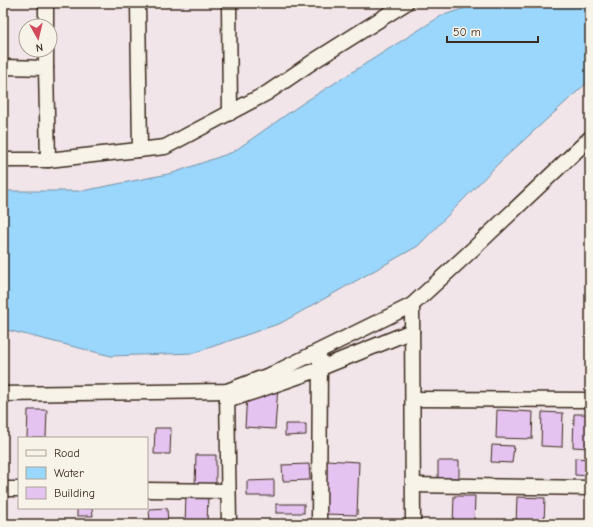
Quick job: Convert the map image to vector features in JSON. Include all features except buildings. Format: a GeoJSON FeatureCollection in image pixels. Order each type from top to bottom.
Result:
{"type":"FeatureCollection","features":[{"type":"Feature","properties":{"kind":"street"},"geometry":{"type":"LineString","coordinates":[[46,3],[46,18]]}},
{"type":"Feature","properties":{"kind":"street"},"geometry":{"type":"LineString","coordinates":[[138,3],[140,150]]}},
{"type":"Feature","properties":{"kind":"street"},"geometry":{"type":"LineString","coordinates":[[229,3],[230,113]]}},
{"type":"Feature","properties":{"kind":"street"},"geometry":{"type":"LineString","coordinates":[[3,160],[48,160],[165,147],[268,93],[314,61],[406,3]]}},
{"type":"Feature","properties":{"kind":"street"},"geometry":{"type":"LineString","coordinates":[[46,58],[48,160]]}},
{"type":"Feature","properties":{"kind":"street"},"geometry":{"type":"LineString","coordinates":[[3,67],[46,68]]}},
{"type":"Feature","properties":{"kind":"street"},"geometry":{"type":"LineString","coordinates":[[227,396],[412,305],[590,138]]}},
{"type":"Feature","properties":{"kind":"street"},"geometry":{"type":"LineString","coordinates":[[412,305],[413,524]]}},
{"type":"Feature","properties":{"kind":"street"},"geometry":{"type":"LineString","coordinates":[[3,394],[227,396],[320,368],[412,331]]}},
{"type":"Feature","properties":{"kind":"street"},"geometry":{"type":"LineString","coordinates":[[319,524],[320,351]]}},
{"type":"Feature","properties":{"kind":"street"},"geometry":{"type":"LineString","coordinates":[[227,396],[229,524]]}},
{"type":"Feature","properties":{"kind":"street"},"geometry":{"type":"LineString","coordinates":[[412,399],[590,400]]}},
{"type":"Feature","properties":{"kind":"street"},"geometry":{"type":"LineString","coordinates":[[413,485],[590,488]]}},
{"type":"Feature","properties":{"kind":"street"},"geometry":{"type":"LineString","coordinates":[[3,489],[18,489]]}},
{"type":"Feature","properties":{"kind":"street"},"geometry":{"type":"LineString","coordinates":[[148,490],[228,490]]}},
{"type":"Feature","properties":{"kind":"water"},"geometry":{"type":"Polygon","coordinates":[[[480,3],[590,3],[590,80],[501,161],[418,246],[281,323],[194,353],[111,356],[3,329],[3,191],[82,191],[173,173],[233,152],[303,103],[441,16],[480,3]]]}}]}
